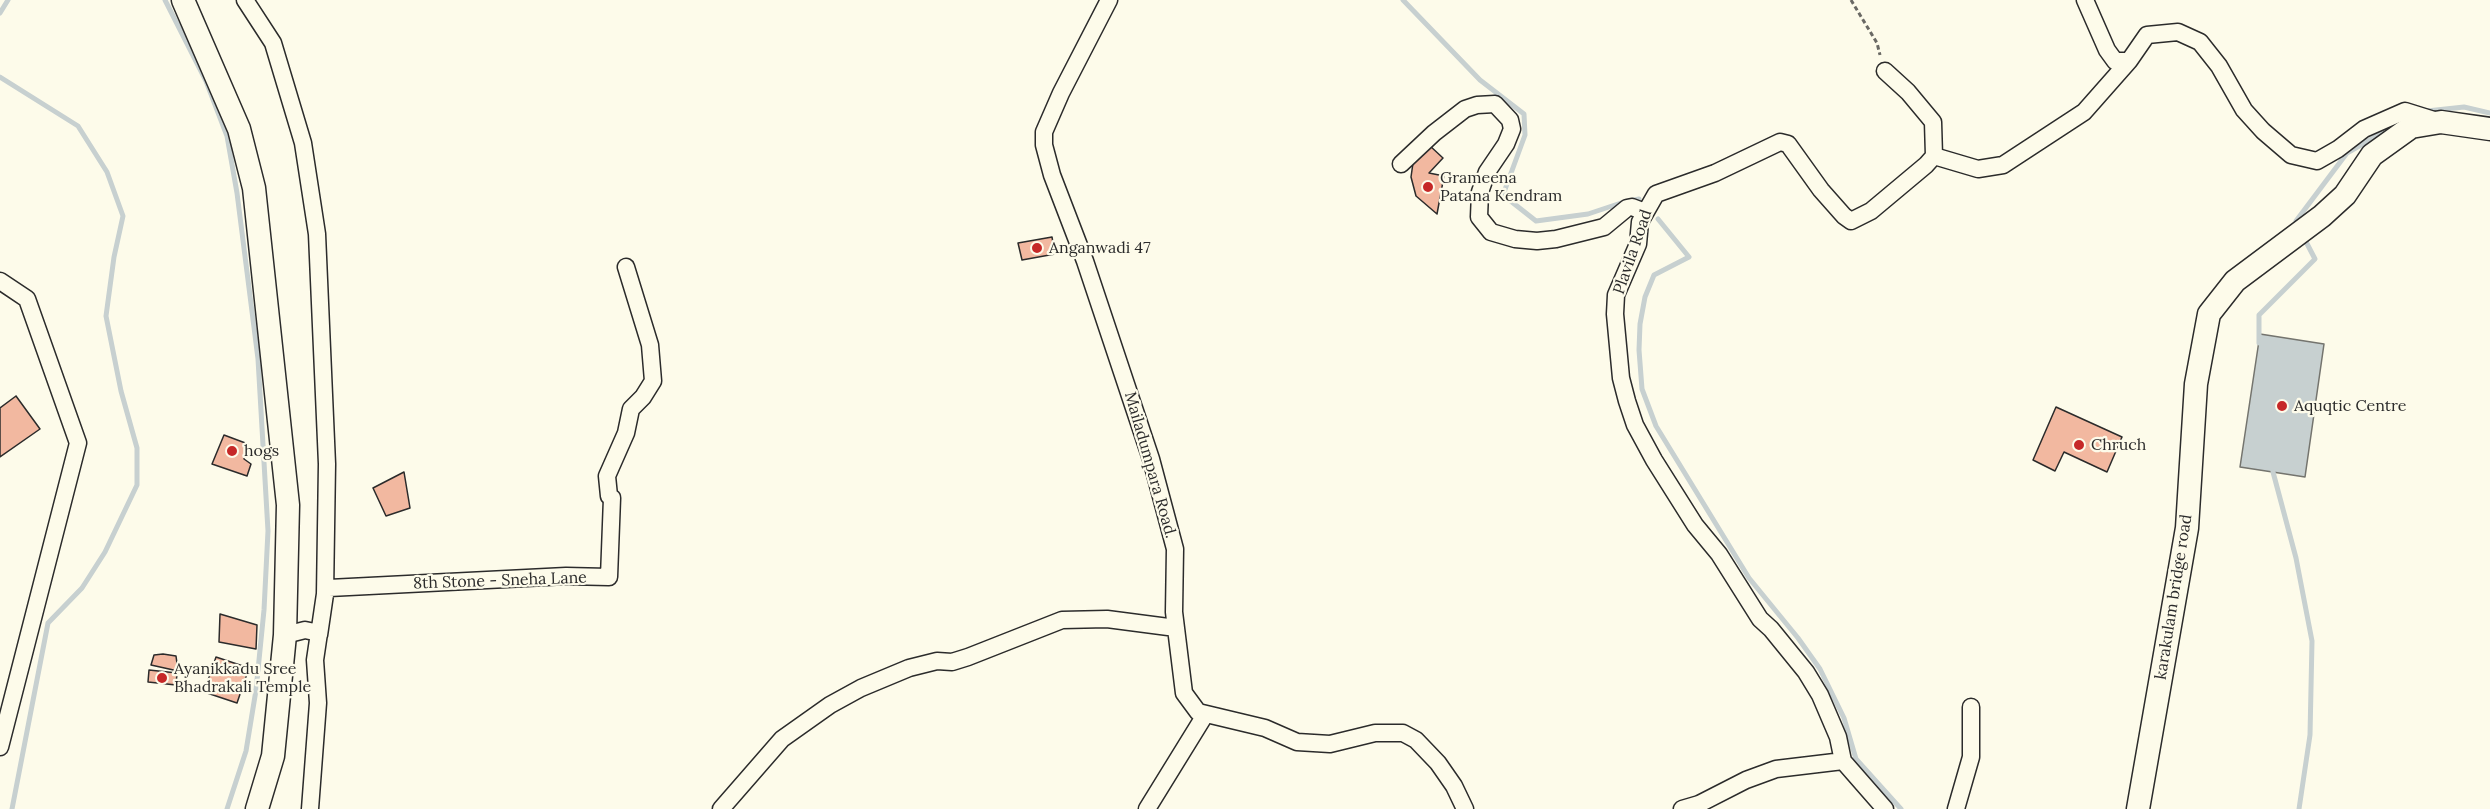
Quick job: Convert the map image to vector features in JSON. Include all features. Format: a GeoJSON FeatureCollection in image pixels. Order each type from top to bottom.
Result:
{"type":"FeatureCollection","features":[{"type":"Feature","properties":{"kind":"main road"},"geometry":{"type":"LineString","coordinates":[[183,0],[238,129],[254,188],[288,505],[285,635],[273,756],[257,809]]}},
{"type":"Feature","properties":{"kind":"main road","name":"karakulam bridge road"},"geometry":{"type":"LineString","coordinates":[[2138,809],[2187,528],[2196,384],[2209,314],[2235,281],[2311,224],[2345,195],[2372,155],[2410,127],[2441,122],[2490,129]]}},
{"type":"Feature","properties":{"kind":"street"},"geometry":{"type":"LineString","coordinates":[[245,0],[273,43],[303,143],[317,234],[327,464],[325,594],[315,660],[318,702],[310,809]]}},
{"type":"Feature","properties":{"kind":"street","name":"Mailadumpara Road."},"geometry":{"type":"LineString","coordinates":[[1108,0],[1061,93],[1044,132],[1044,145],[1052,175],[1085,261],[1151,459],[1175,549],[1176,627],[1184,693],[1192,708],[1205,715]]}},
{"type":"Feature","properties":{"kind":"street"},"geometry":{"type":"LineString","coordinates":[[2085,0],[2107,50],[2115,61],[2129,60]]}},
{"type":"Feature","properties":{"kind":"street"},"geometry":{"type":"LineString","coordinates":[[1885,70],[1908,92],[1933,122],[1934,156],[1978,169],[2003,165],[2084,112],[2129,60],[2147,35],[2178,32],[2200,42],[2219,66],[2244,110],[2291,155],[2318,161],[2364,129],[2405,111],[2441,122]]}},
{"type":"Feature","properties":{"kind":"street"},"geometry":{"type":"LineString","coordinates":[[1401,164],[1434,133],[1465,109],[1477,105],[1495,104],[1510,120],[1512,129],[1506,144],[1487,172],[1479,192],[1479,217],[1491,232],[1515,240],[1556,239],[1604,227],[1627,208],[1632,207],[1645,212]]}},
{"type":"Feature","properties":{"kind":"street","name":"Plavila Road"},"geometry":{"type":"LineString","coordinates":[[1843,761],[1838,737],[1820,695],[1806,672],[1760,619],[1719,554],[1695,525],[1635,425],[1622,378],[1616,295],[1638,244],[1640,222],[1656,194],[1715,173],[1780,142],[1788,144],[1821,190],[1851,221],[1871,211],[1934,156]]}},
{"type":"Feature","properties":{"kind":"street","name":"8th Stone - Sneha Lane"},"geometry":{"type":"LineString","coordinates":[[325,594],[329,588],[566,576],[609,578],[612,498],[609,496],[607,476],[626,433],[631,409],[643,397],[653,381],[650,345],[626,267]]}},
{"type":"Feature","properties":{"kind":"street"},"geometry":{"type":"LineString","coordinates":[[0,281],[27,299],[78,443],[0,747]]}},
{"type":"Feature","properties":{"kind":"street"},"geometry":{"type":"LineString","coordinates":[[721,809],[782,739],[830,705],[861,688],[909,668],[937,661],[952,662],[968,657],[1062,620],[1107,619],[1176,627]]}},
{"type":"Feature","properties":{"kind":"street"},"geometry":{"type":"LineString","coordinates":[[285,635],[305,630],[319,633],[319,635]]}},
{"type":"Feature","properties":{"kind":"street"},"geometry":{"type":"LineString","coordinates":[[1956,809],[1971,757],[1971,707]]}},
{"type":"Feature","properties":{"kind":"street"},"geometry":{"type":"LineString","coordinates":[[1147,809],[1205,715],[1265,728],[1297,742],[1311,744],[1341,743],[1375,733],[1403,733],[1416,740],[1438,763],[1454,786],[1465,809]]}},
{"type":"Feature","properties":{"kind":"street"},"geometry":{"type":"LineString","coordinates":[[1682,809],[1699,804],[1746,780],[1776,769],[1843,761],[1885,809]]}},
{"type":"Feature","properties":{"kind":"path"},"geometry":{"type":"LineString","coordinates":[[1851,0],[1877,44],[1885,70]]}},
{"type":"Feature","properties":{"kind":"shaded area","name":"Aquqtic Centre"},"geometry":{"type":"Polygon","coordinates":[[[2260,334],[2324,344],[2305,477],[2240,467],[2260,334]]]}},
{"type":"Feature","properties":{"kind":"building","name":"Grameena Patana Kendram"},"geometry":{"type":"Polygon","coordinates":[[[1429,145],[1443,158],[1429,173],[1444,176],[1437,214],[1416,196],[1411,177],[1413,163],[1429,145]]]}},
{"type":"Feature","properties":{"kind":"building","name":"Anganwadi 47"},"geometry":{"type":"Polygon","coordinates":[[[1052,237],[1055,254],[1022,260],[1018,243],[1052,237]]]}},
{"type":"Feature","properties":{"kind":"building"},"geometry":{"type":"Polygon","coordinates":[[[16,396],[40,429],[0,457],[0,408],[16,396]]]}},
{"type":"Feature","properties":{"kind":"building","name":"Chruch"},"geometry":{"type":"Polygon","coordinates":[[[2056,407],[2122,437],[2107,472],[2064,452],[2055,471],[2033,460],[2056,407]]]}},
{"type":"Feature","properties":{"kind":"building","name":"hogs"},"geometry":{"type":"Polygon","coordinates":[[[224,435],[248,444],[244,459],[251,464],[247,476],[212,464],[224,435]]]}},
{"type":"Feature","properties":{"kind":"building"},"geometry":{"type":"Polygon","coordinates":[[[404,472],[410,508],[386,516],[373,488],[404,472]]]}},
{"type":"Feature","properties":{"kind":"building"},"geometry":{"type":"Polygon","coordinates":[[[220,614],[257,625],[256,649],[219,642],[220,614]]]}},
{"type":"Feature","properties":{"kind":"building"},"geometry":{"type":"Polygon","coordinates":[[[154,655],[176,656],[178,671],[151,665],[154,655]]]}},
{"type":"Feature","properties":{"kind":"building"},"geometry":{"type":"Polygon","coordinates":[[[216,657],[249,668],[237,703],[204,692],[216,657]]]}},
{"type":"Feature","properties":{"kind":"building","name":"Ayanikkadu Sree Bhadrakali Temple"},"geometry":{"type":"Polygon","coordinates":[[[149,670],[177,673],[176,685],[148,682],[149,670]]]}},
{"type":"Feature","properties":{"kind":"waterway"},"geometry":{"type":"LineString","coordinates":[[0,13],[8,0]]}},
{"type":"Feature","properties":{"kind":"waterway"},"geometry":{"type":"LineString","coordinates":[[165,0],[206,81],[227,136],[237,193],[258,359],[268,531],[264,610],[256,690],[246,751],[227,809]]}},
{"type":"Feature","properties":{"kind":"waterway"},"geometry":{"type":"LineString","coordinates":[[1403,0],[1480,80],[1524,114],[1525,135],[1503,195],[1536,221],[1588,214],[1639,199]]}},
{"type":"Feature","properties":{"kind":"waterway"},"geometry":{"type":"LineString","coordinates":[[0,77],[78,126],[107,172],[123,216],[114,257],[106,316],[121,391],[137,448],[137,485],[105,552],[82,588],[48,623],[12,809]]}},
{"type":"Feature","properties":{"kind":"waterway"},"geometry":{"type":"LineString","coordinates":[[2427,111],[2464,107],[2490,113]]}},
{"type":"Feature","properties":{"kind":"waterway"},"geometry":{"type":"LineString","coordinates":[[2298,225],[2296,221],[2347,153],[2396,125]]}},
{"type":"Feature","properties":{"kind":"waterway"},"geometry":{"type":"LineString","coordinates":[[1658,219],[1689,257],[1654,275],[1645,297],[1640,324],[1639,350],[1642,389],[1656,426],[1749,578],[1820,669],[1844,718],[1856,759],[1901,809]]}},
{"type":"Feature","properties":{"kind":"waterway"},"geometry":{"type":"LineString","coordinates":[[2259,343],[2259,315],[2315,259],[2303,236]]}},
{"type":"Feature","properties":{"kind":"waterway"},"geometry":{"type":"LineString","coordinates":[[2273,472],[2296,558],[2312,641],[2310,735],[2299,809]]}},
{"type":"Feature","properties":{"kind":"place","name":"Grameena Patana Kendram"},"geometry":{"type":"Point","coordinates":[1428,187]}},
{"type":"Feature","properties":{"kind":"place","name":"Anganwadi 47"},"geometry":{"type":"Point","coordinates":[1037,248]}},
{"type":"Feature","properties":{"kind":"place","name":"Aquqtic Centre"},"geometry":{"type":"Point","coordinates":[2282,406]}},
{"type":"Feature","properties":{"kind":"place","name":"Chruch"},"geometry":{"type":"Point","coordinates":[2079,445]}},
{"type":"Feature","properties":{"kind":"place","name":"hogs"},"geometry":{"type":"Point","coordinates":[232,451]}},
{"type":"Feature","properties":{"kind":"place","name":"Ayanikkadu Sree Bhadrakali Temple"},"geometry":{"type":"Point","coordinates":[162,678]}}]}
